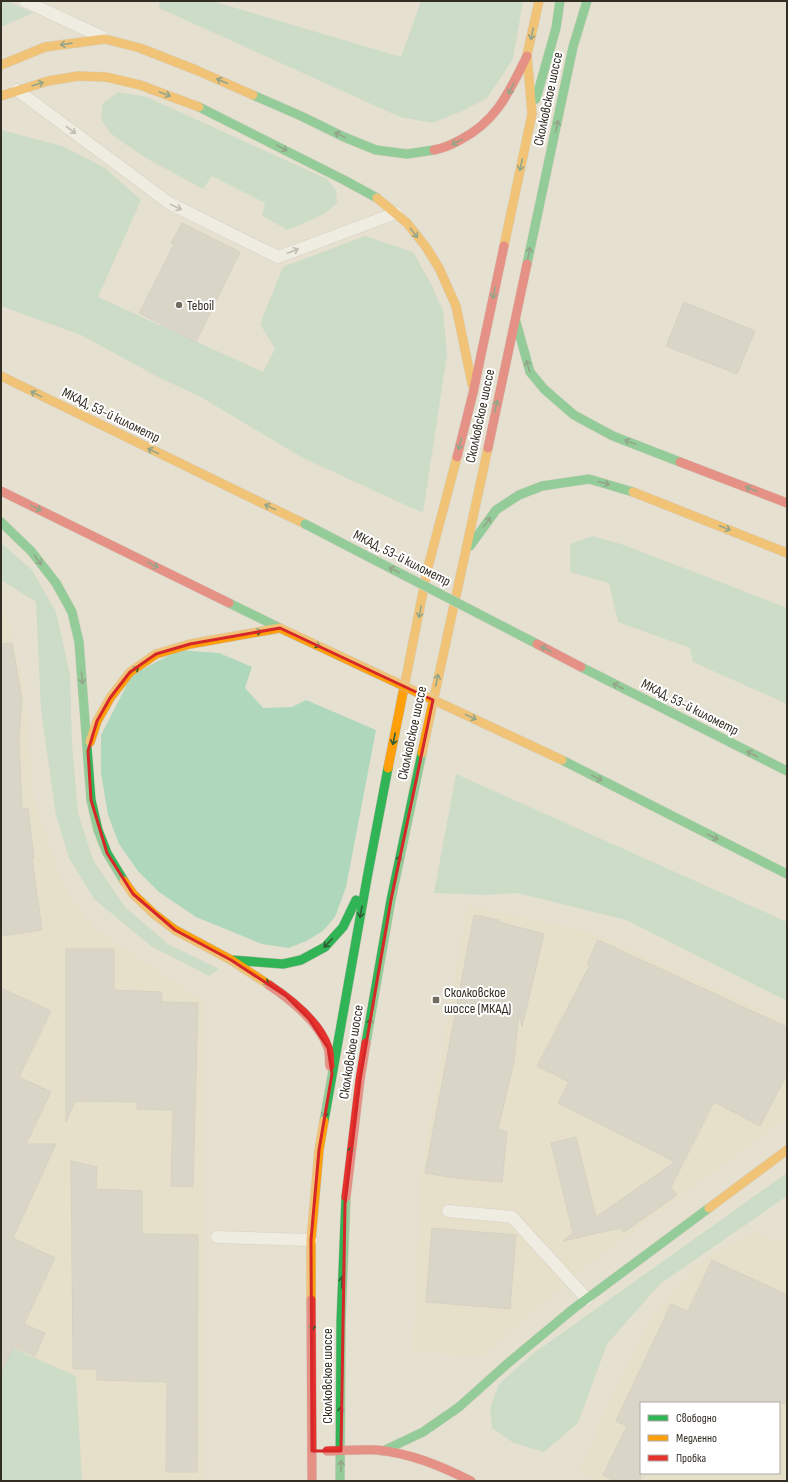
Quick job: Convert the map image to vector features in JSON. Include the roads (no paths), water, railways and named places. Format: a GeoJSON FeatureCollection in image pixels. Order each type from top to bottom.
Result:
{"type":"FeatureCollection","features":[{"type":"Feature","properties":{"kind":"main road","name":"Сколковское шоссе"},"geometry":{"type":"LineString","coordinates":[[312,1481],[312,1240],[319,1150],[368,873],[428,567],[473,393],[532,114],[527,55],[539,1]]}},
{"type":"Feature","properties":{"kind":"main road"},"geometry":{"type":"LineString","coordinates":[[532,114],[556,28],[560,1]]}},
{"type":"Feature","properties":{"kind":"main road"},"geometry":{"type":"LineString","coordinates":[[573,47],[580,1]]}},
{"type":"Feature","properties":{"kind":"main road","name":"Сколковское шоссе"},"geometry":{"type":"LineString","coordinates":[[340,1481],[341,1322],[345,1204],[360,1080],[391,900],[573,47],[587,1]]}},
{"type":"Feature","properties":{"kind":"main road"},"geometry":{"type":"LineString","coordinates":[[1,65],[45,48],[105,39],[140,48],[196,70],[376,150],[407,154],[445,148],[470,135],[489,120],[508,94],[527,55]]}},
{"type":"Feature","properties":{"kind":"main road"},"geometry":{"type":"LineString","coordinates":[[1,96],[48,81],[78,76],[106,77],[140,85],[196,105],[217,115],[380,200],[407,223],[436,263],[456,306],[473,393]]}},
{"type":"Feature","properties":{"kind":"main road"},"geometry":{"type":"LineString","coordinates":[[516,318],[530,372],[544,389],[574,415],[613,436],[787,504]]}},
{"type":"Feature","properties":{"kind":"main road"},"geometry":{"type":"LineString","coordinates":[[1,369],[15,384]]}},
{"type":"Feature","properties":{"kind":"main road","name":"МКАД, 53-й километр"},"geometry":{"type":"LineString","coordinates":[[1,376],[305,524],[581,667],[787,771]]}},
{"type":"Feature","properties":{"kind":"main road"},"geometry":{"type":"LineString","coordinates":[[464,554],[496,510],[519,495],[542,486],[589,479],[632,491],[787,553]]}},
{"type":"Feature","properties":{"kind":"main road"},"geometry":{"type":"LineString","coordinates":[[1,491],[280,628],[562,760],[787,874]]}},
{"type":"Feature","properties":{"kind":"main road"},"geometry":{"type":"LineString","coordinates":[[1,522],[31,551],[44,567],[56,583],[72,612],[79,642],[88,751],[88,777],[91,800],[98,830],[107,853],[132,894],[154,914],[175,930],[231,960],[286,996],[309,1019],[321,1034],[328,1048],[332,1074]]}},
{"type":"Feature","properties":{"kind":"main road"},"geometry":{"type":"LineString","coordinates":[[88,751],[97,721],[110,698],[130,672],[156,654],[190,644],[280,628]]}},
{"type":"Feature","properties":{"kind":"main road"},"geometry":{"type":"LineString","coordinates":[[231,960],[283,964],[301,960],[325,947],[343,927],[368,873]]}},
{"type":"Feature","properties":{"kind":"main road"},"geometry":{"type":"LineString","coordinates":[[383,1451],[423,1432],[459,1407],[507,1364],[587,1299],[787,1150]]}},
{"type":"Feature","properties":{"kind":"main road"},"geometry":{"type":"LineString","coordinates":[[312,1451],[383,1451],[416,1458],[450,1470],[471,1481]]}},
{"type":"Feature","properties":{"kind":"lane"},"geometry":{"type":"LineString","coordinates":[[25,1],[105,39]]}},
{"type":"Feature","properties":{"kind":"lane"},"geometry":{"type":"LineString","coordinates":[[17,90],[169,203],[278,257],[396,213]]}},
{"type":"Feature","properties":{"kind":"lane"},"geometry":{"type":"LineString","coordinates":[[448,1211],[512,1217],[587,1299]]}},
{"type":"Feature","properties":{"kind":"lane"},"geometry":{"type":"LineString","coordinates":[[217,1237],[312,1240]]}},
{"type":"Feature","properties":{"kind":"place","name":"Teboil"},"geometry":{"type":"Point","coordinates":[179,305]}},
{"type":"Feature","properties":{"kind":"place","name":"Сколковское шоссе (МКАД)"},"geometry":{"type":"Point","coordinates":[436,1000]}}]}
